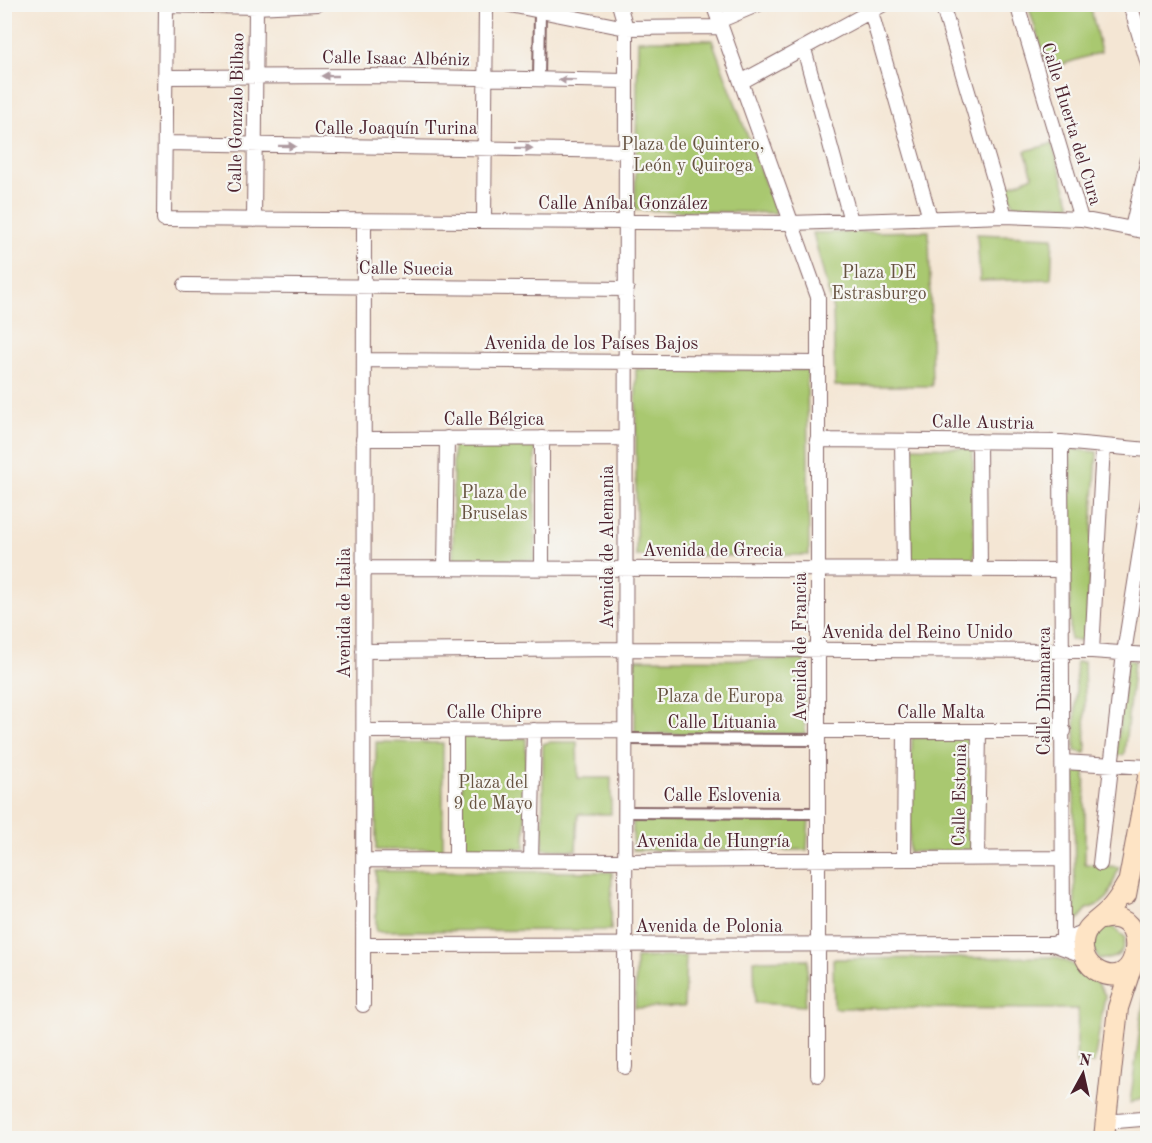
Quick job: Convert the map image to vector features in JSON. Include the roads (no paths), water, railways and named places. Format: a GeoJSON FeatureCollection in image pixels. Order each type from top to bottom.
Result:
{"type":"FeatureCollection","features":[{"type":"Feature","properties":{"kind":"main road"},"geometry":{"type":"LineString","coordinates":[[1104,1130],[1118,1008],[1132,965],[1139,952],[1140,942],[1126,905],[1127,884],[1148,777]]}},
{"type":"Feature","properties":{"kind":"main road"},"geometry":{"type":"LineString","coordinates":[[1127,884],[1115,904],[1086,931],[1082,944],[1085,956],[1092,967],[1101,972],[1119,974],[1132,965]]}},
{"type":"Feature","properties":{"kind":"main road"},"geometry":{"type":"LineString","coordinates":[[1102,918],[1119,918],[1134,925]]}},
{"type":"Feature","properties":{"kind":"main road"},"geometry":{"type":"LineString","coordinates":[[1101,972],[1111,985],[1118,1008]]}},
{"type":"Feature","properties":{"kind":"street"},"geometry":{"type":"LineString","coordinates":[[166,143],[166,5],[256,7],[316,4]]}},
{"type":"Feature","properties":{"kind":"street"},"geometry":{"type":"LineString","coordinates":[[484,221],[486,4]]}},
{"type":"Feature","properties":{"kind":"street"},"geometry":{"type":"LineString","coordinates":[[505,4],[626,28],[720,24],[759,4]]}},
{"type":"Feature","properties":{"kind":"street","name":"Avenida de Alemania"},"geometry":{"type":"LineString","coordinates":[[619,4],[626,28],[625,1066]]}},
{"type":"Feature","properties":{"kind":"street","name":"Avenida de Francia"},"geometry":{"type":"LineString","coordinates":[[713,4],[818,297],[818,1075]]}},
{"type":"Feature","properties":{"kind":"street"},"geometry":{"type":"LineString","coordinates":[[741,82],[884,4]]}},
{"type":"Feature","properties":{"kind":"street"},"geometry":{"type":"LineString","coordinates":[[942,4],[1005,216]]}},
{"type":"Feature","properties":{"kind":"street","name":"Calle Huerta del Cura"},"geometry":{"type":"LineString","coordinates":[[1017,4],[1081,219]]}},
{"type":"Feature","properties":{"kind":"street"},"geometry":{"type":"LineString","coordinates":[[1130,4],[1148,64]]}},
{"type":"Feature","properties":{"kind":"street","name":"Calle Gonzalo Bilbao"},"geometry":{"type":"LineString","coordinates":[[254,220],[256,7]]}},
{"type":"Feature","properties":{"kind":"street"},"geometry":{"type":"LineString","coordinates":[[539,80],[540,10]]}},
{"type":"Feature","properties":{"kind":"street"},"geometry":{"type":"LineString","coordinates":[[871,12],[930,218]]}},
{"type":"Feature","properties":{"kind":"street"},"geometry":{"type":"LineString","coordinates":[[804,49],[851,221]]}},
{"type":"Feature","properties":{"kind":"street","name":"Calle Isaac Albéniz"},"geometry":{"type":"LineString","coordinates":[[166,77],[370,76],[626,81]]}},
{"type":"Feature","properties":{"kind":"street","name":"Calle Aníbal González"},"geometry":{"type":"LineString","coordinates":[[166,143],[164,219],[791,224],[1005,216],[1081,219],[1148,232]]}},
{"type":"Feature","properties":{"kind":"street","name":"Calle Joaquín Turina"},"geometry":{"type":"LineString","coordinates":[[166,143],[625,151]]}},
{"type":"Feature","properties":{"kind":"street"},"geometry":{"type":"LineString","coordinates":[[1132,228],[1148,159]]}},
{"type":"Feature","properties":{"kind":"street","name":"Avenida de Italia"},"geometry":{"type":"LineString","coordinates":[[363,1005],[364,221]]}},
{"type":"Feature","properties":{"kind":"street","name":"Calle Suecia"},"geometry":{"type":"LineString","coordinates":[[185,285],[627,289]]}},
{"type":"Feature","properties":{"kind":"street","name":"Avenida de los Países Bajos"},"geometry":{"type":"LineString","coordinates":[[364,360],[818,363]]}},
{"type":"Feature","properties":{"kind":"street"},"geometry":{"type":"LineString","coordinates":[[446,568],[447,438]]}},
{"type":"Feature","properties":{"kind":"street"},"geometry":{"type":"LineString","coordinates":[[542,438],[542,568]]}},
{"type":"Feature","properties":{"kind":"street","name":"Calle Bélgica"},"geometry":{"type":"LineString","coordinates":[[363,439],[625,438]]}},
{"type":"Feature","properties":{"kind":"street","name":"Calle Austria"},"geometry":{"type":"LineString","coordinates":[[817,440],[1061,442],[1148,450]]}},
{"type":"Feature","properties":{"kind":"street"},"geometry":{"type":"LineString","coordinates":[[902,441],[904,569]]}},
{"type":"Feature","properties":{"kind":"street"},"geometry":{"type":"LineString","coordinates":[[979,441],[980,569]]}},
{"type":"Feature","properties":{"kind":"street","name":"Calle Dinamarca"},"geometry":{"type":"LineString","coordinates":[[1058,942],[1064,731],[1061,442]]}},
{"type":"Feature","properties":{"kind":"street"},"geometry":{"type":"LineString","coordinates":[[1092,651],[1102,446]]}},
{"type":"Feature","properties":{"kind":"street"},"geometry":{"type":"LineString","coordinates":[[1100,864],[1124,653],[1148,501]]}},
{"type":"Feature","properties":{"kind":"street","name":"Avenida de Grecia"},"geometry":{"type":"LineString","coordinates":[[363,568],[1062,570]]}},
{"type":"Feature","properties":{"kind":"street","name":"Avenida del Reino Unido"},"geometry":{"type":"LineString","coordinates":[[363,651],[626,649],[1092,651],[1148,655]]}},
{"type":"Feature","properties":{"kind":"street"},"geometry":{"type":"LineString","coordinates":[[531,861],[534,730]]}},
{"type":"Feature","properties":{"kind":"street","name":"Calle Chipre"},"geometry":{"type":"LineString","coordinates":[[364,731],[534,730],[625,734]]}},
{"type":"Feature","properties":{"kind":"street"},"geometry":{"type":"LineString","coordinates":[[456,731],[456,860]]}},
{"type":"Feature","properties":{"kind":"street"},"geometry":{"type":"LineString","coordinates":[[904,859],[905,731]]}},
{"type":"Feature","properties":{"kind":"street","name":"Calle Malta"},"geometry":{"type":"LineString","coordinates":[[819,735],[905,731],[1064,731]]}},
{"type":"Feature","properties":{"kind":"street","name":"Calle Estonia"},"geometry":{"type":"LineString","coordinates":[[977,859],[979,731]]}},
{"type":"Feature","properties":{"kind":"street","name":"Calle Lituania"},"geometry":{"type":"LineString","coordinates":[[625,734],[819,735]]}},
{"type":"Feature","properties":{"kind":"street"},"geometry":{"type":"LineString","coordinates":[[1063,762],[1148,767]]}},
{"type":"Feature","properties":{"kind":"street","name":"Calle Eslovenia"},"geometry":{"type":"LineString","coordinates":[[625,813],[819,813]]}},
{"type":"Feature","properties":{"kind":"street","name":"Avenida de Hungría"},"geometry":{"type":"LineString","coordinates":[[364,860],[1062,858]]}},
{"type":"Feature","properties":{"kind":"street","name":"Avenida de Polonia"},"geometry":{"type":"LineString","coordinates":[[364,945],[1058,942],[1086,931]]}},
{"type":"Feature","properties":{"kind":"street","name":"Avenida de Polonia"},"geometry":{"type":"LineString","coordinates":[[1058,942],[1085,956]]}},
{"type":"Feature","properties":{"kind":"street"},"geometry":{"type":"LineString","coordinates":[[1104,1130],[1148,1116]]}},
{"type":"Feature","properties":{"kind":"park label","name":"Plaza de Quintero, León y Quiroga"},"geometry":{"type":"Point","coordinates":[693,155]}},
{"type":"Feature","properties":{"kind":"park label","name":"Plaza DE Estrasburgo"},"geometry":{"type":"Point","coordinates":[879,283]}},
{"type":"Feature","properties":{"kind":"park label","name":"Plaza de Bruselas"},"geometry":{"type":"Point","coordinates":[494,503]}},
{"type":"Feature","properties":{"kind":"park label","name":"Plaza de Europa"},"geometry":{"type":"Point","coordinates":[720,697]}},
{"type":"Feature","properties":{"kind":"park label","name":"Plaza del 9 de Mayo"},"geometry":{"type":"Point","coordinates":[493,793]}}]}
